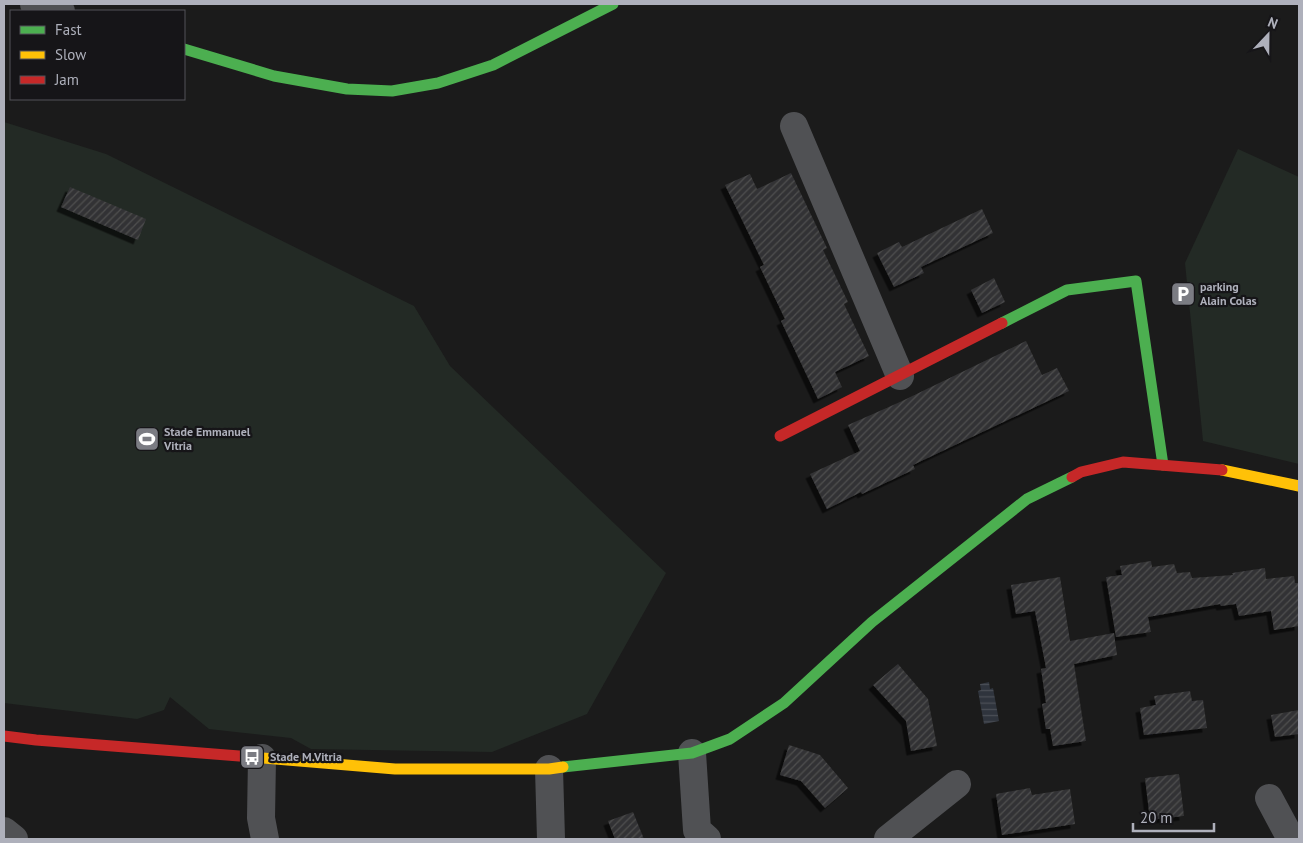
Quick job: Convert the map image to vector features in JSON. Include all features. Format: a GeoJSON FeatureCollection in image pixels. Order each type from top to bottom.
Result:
{"type":"FeatureCollection","features":[{"type":"Feature","properties":{"kind":"street"},"geometry":{"type":"LineString","coordinates":[[34,4],[56,10]]}},
{"type":"Feature","properties":{"kind":"street"},"geometry":{"type":"LineString","coordinates":[[185,49],[274,76],[347,89],[392,91],[438,84],[493,65],[613,4]]}},
{"type":"Feature","properties":{"kind":"street"},"geometry":{"type":"LineString","coordinates":[[794,126],[900,376]]}},
{"type":"Feature","properties":{"kind":"street"},"geometry":{"type":"LineString","coordinates":[[780,436],[1067,290],[1136,281],[1162,464]]}},
{"type":"Feature","properties":{"kind":"street"},"geometry":{"type":"LineString","coordinates":[[4,736],[395,768],[550,769],[692,753],[730,739],[784,703],[872,622],[1027,499],[1081,472],[1123,462],[1162,464],[1217,469],[1299,486]]}},
{"type":"Feature","properties":{"kind":"street"},"geometry":{"type":"LineString","coordinates":[[692,753],[698,836]]}},
{"type":"Feature","properties":{"kind":"street"},"geometry":{"type":"LineString","coordinates":[[262,758],[261,818],[264,839]]}},
{"type":"Feature","properties":{"kind":"street"},"geometry":{"type":"LineString","coordinates":[[550,769],[552,839]]}},
{"type":"Feature","properties":{"kind":"street"},"geometry":{"type":"LineString","coordinates":[[888,839],[957,784]]}},
{"type":"Feature","properties":{"kind":"street"},"geometry":{"type":"LineString","coordinates":[[1269,798],[1291,839]]}},
{"type":"Feature","properties":{"kind":"street"},"geometry":{"type":"LineString","coordinates":[[4,831],[14,839]]}},
{"type":"Feature","properties":{"kind":"shaded area"},"geometry":{"type":"Polygon","coordinates":[[[4,122],[106,154],[414,306],[450,366],[666,573],[587,714],[492,752],[311,749],[291,738],[209,729],[170,697],[164,710],[137,719],[4,703],[4,122]]]}},
{"type":"Feature","properties":{"kind":"shaded area"},"geometry":{"type":"Polygon","coordinates":[[[1238,149],[1299,177],[1299,464],[1203,441],[1185,263],[1238,149]]]}},
{"type":"Feature","properties":{"kind":"shaded area"},"geometry":{"type":"Polygon","coordinates":[[[989,682],[990,689],[993,688],[999,721],[984,724],[978,691],[981,690],[980,684],[989,682]]]}},
{"type":"Feature","properties":{"kind":"building"},"geometry":{"type":"Polygon","coordinates":[[[791,173],[827,248],[823,250],[848,302],[844,304],[869,356],[835,372],[842,387],[818,399],[781,321],[785,319],[760,267],[764,265],[725,185],[750,174],[757,189],[791,173]]]}},
{"type":"Feature","properties":{"kind":"building"},"geometry":{"type":"Polygon","coordinates":[[[70,187],[146,219],[138,240],[61,207],[70,187]]]}},
{"type":"Feature","properties":{"kind":"building"},"geometry":{"type":"Polygon","coordinates":[[[982,209],[993,233],[921,267],[924,273],[894,287],[877,253],[899,242],[902,247],[982,209]]]}},
{"type":"Feature","properties":{"kind":"building"},"geometry":{"type":"Polygon","coordinates":[[[994,278],[1005,302],[982,313],[971,290],[994,278]]]}},
{"type":"Feature","properties":{"kind":"building"},"geometry":{"type":"Polygon","coordinates":[[[1026,341],[1042,375],[1057,368],[1069,391],[913,465],[915,469],[827,509],[810,474],[860,451],[848,425],[1026,341]]]}},
{"type":"Feature","properties":{"kind":"building"},"geometry":{"type":"Polygon","coordinates":[[[1151,561],[1152,567],[1174,564],[1177,573],[1190,572],[1192,578],[1233,575],[1232,573],[1265,568],[1266,579],[1294,576],[1295,583],[1299,583],[1299,626],[1274,630],[1271,611],[1239,616],[1236,604],[1221,606],[1220,604],[1148,617],[1151,632],[1116,637],[1106,577],[1122,575],[1120,566],[1151,561]]]}},
{"type":"Feature","properties":{"kind":"building"},"geometry":{"type":"Polygon","coordinates":[[[1060,577],[1070,641],[1114,633],[1117,655],[1074,664],[1086,741],[1053,746],[1050,729],[1046,729],[1042,704],[1046,703],[1041,669],[1046,668],[1035,611],[1016,614],[1011,585],[1060,577]]]}},
{"type":"Feature","properties":{"kind":"building"},"geometry":{"type":"Polygon","coordinates":[[[898,664],[928,699],[937,746],[911,751],[906,721],[873,685],[898,664]]]}},
{"type":"Feature","properties":{"kind":"building"},"geometry":{"type":"Polygon","coordinates":[[[1190,691],[1192,701],[1203,700],[1207,728],[1144,735],[1140,708],[1156,705],[1154,696],[1190,691]]]}},
{"type":"Feature","properties":{"kind":"building"},"geometry":{"type":"Polygon","coordinates":[[[1299,710],[1299,734],[1275,737],[1271,715],[1299,710]]]}},
{"type":"Feature","properties":{"kind":"building"},"geometry":{"type":"Polygon","coordinates":[[[789,745],[820,755],[848,788],[825,808],[801,781],[780,775],[789,745]]]}},
{"type":"Feature","properties":{"kind":"building"},"geometry":{"type":"Polygon","coordinates":[[[1179,774],[1184,816],[1150,820],[1145,778],[1179,774]]]}},
{"type":"Feature","properties":{"kind":"building"},"geometry":{"type":"Polygon","coordinates":[[[1030,788],[1032,795],[1070,789],[1075,824],[1002,835],[996,794],[1030,788]]]}},
{"type":"Feature","properties":{"kind":"building"},"geometry":{"type":"Polygon","coordinates":[[[633,812],[644,839],[615,839],[608,821],[633,812]]]}},
{"type":"Feature","properties":{"kind":"traffic: fast"},"geometry":{"type":"LineString","coordinates":[[185,49],[274,76],[347,89],[392,91],[438,83],[493,65],[613,4]]}},
{"type":"Feature","properties":{"kind":"traffic: fast"},"geometry":{"type":"LineString","coordinates":[[1002,323],[1067,290],[1136,281],[1163,465]]}},
{"type":"Feature","properties":{"kind":"traffic: fast"},"geometry":{"type":"LineString","coordinates":[[563,767],[692,753],[730,739],[784,703],[872,622],[1027,499],[1072,477]]}},
{"type":"Feature","properties":{"kind":"traffic: slow"},"geometry":{"type":"LineString","coordinates":[[1222,470],[1299,486]]}},
{"type":"Feature","properties":{"kind":"traffic: slow"},"geometry":{"type":"LineString","coordinates":[[252,757],[395,769],[549,769],[563,767]]}},
{"type":"Feature","properties":{"kind":"traffic: jam"},"geometry":{"type":"LineString","coordinates":[[780,436],[1002,323]]}},
{"type":"Feature","properties":{"kind":"traffic: jam"},"geometry":{"type":"LineString","coordinates":[[1072,477],[1081,472],[1123,462],[1222,470]]}},
{"type":"Feature","properties":{"kind":"traffic: jam"},"geometry":{"type":"LineString","coordinates":[[4,736],[252,757]]}},
{"type":"Feature","properties":{"kind":"place","name":"parking Alain Colas"},"geometry":{"type":"Point","coordinates":[1183,294]}},
{"type":"Feature","properties":{"kind":"place","name":"Stade Emmanuel Vitria"},"geometry":{"type":"Point","coordinates":[147,439]}},
{"type":"Feature","properties":{"kind":"place","name":"Stade M.Vitria"},"geometry":{"type":"Point","coordinates":[252,757]}}]}
